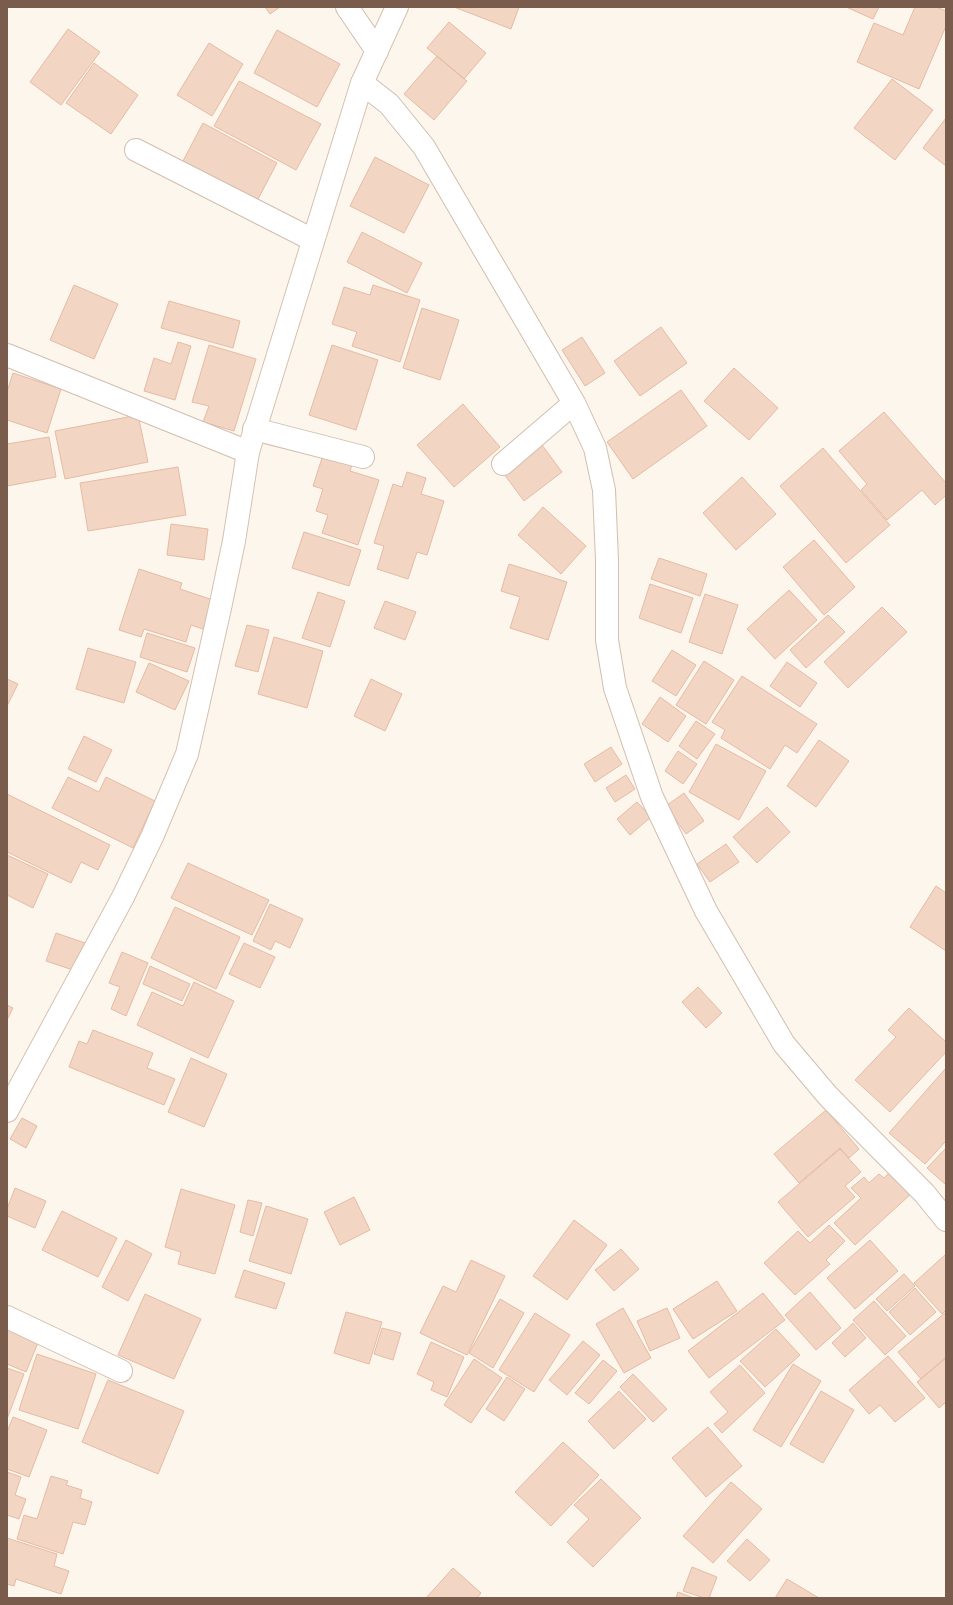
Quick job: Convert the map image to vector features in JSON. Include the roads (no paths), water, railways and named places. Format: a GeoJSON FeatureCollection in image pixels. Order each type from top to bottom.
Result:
{"type":"FeatureCollection","features":[{"type":"Feature","properties":{"kind":"street"},"geometry":{"type":"LineString","coordinates":[[347,7],[377,51]]}},
{"type":"Feature","properties":{"kind":"street"},"geometry":{"type":"LineString","coordinates":[[7,1111],[123,897],[152,837],[187,754],[228,571],[248,452],[254,429],[362,83],[397,7]]}},
{"type":"Feature","properties":{"kind":"street"},"geometry":{"type":"LineString","coordinates":[[362,83],[389,104],[424,147],[574,403],[594,448],[604,490],[607,560],[607,640],[615,688],[652,797],[706,911],[784,1044],[828,1096],[925,1194],[946,1220]]}},
{"type":"Feature","properties":{"kind":"street"},"geometry":{"type":"LineString","coordinates":[[136,150],[313,240]]}},
{"type":"Feature","properties":{"kind":"street"},"geometry":{"type":"LineString","coordinates":[[7,355],[248,452]]}},
{"type":"Feature","properties":{"kind":"street"},"geometry":{"type":"LineString","coordinates":[[503,464],[574,403]]}},
{"type":"Feature","properties":{"kind":"street"},"geometry":{"type":"LineString","coordinates":[[254,429],[364,457]]}},
{"type":"Feature","properties":{"kind":"street"},"geometry":{"type":"LineString","coordinates":[[7,1317],[121,1371]]}}]}
